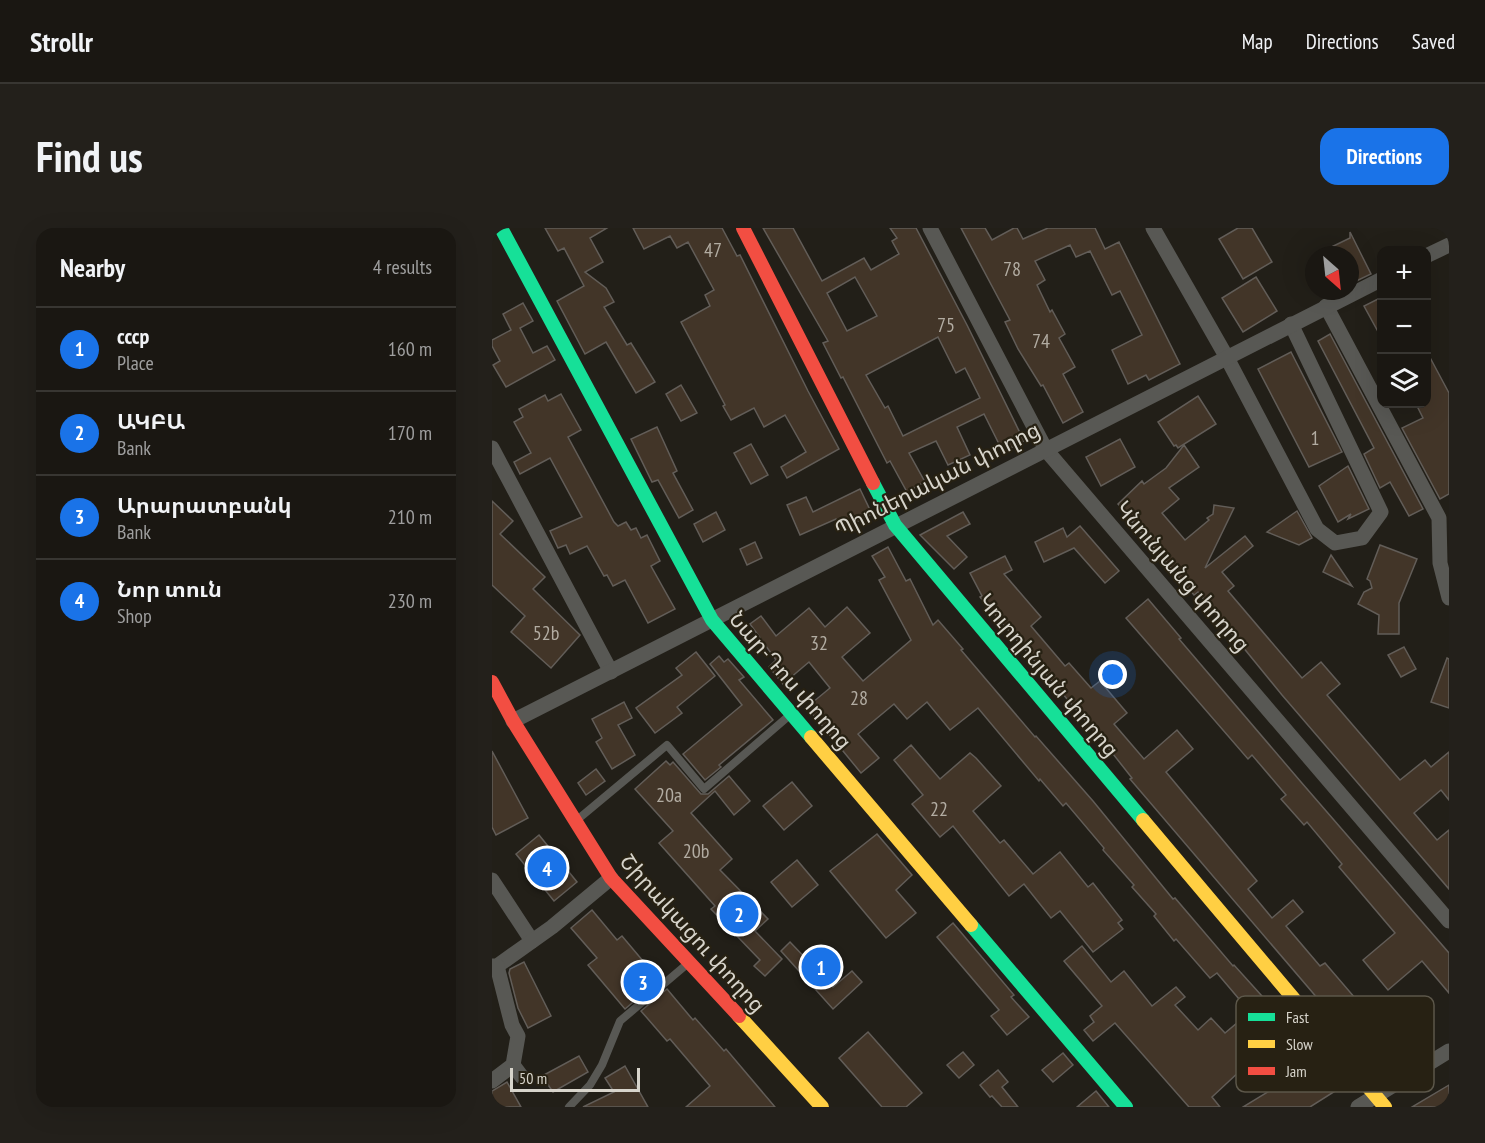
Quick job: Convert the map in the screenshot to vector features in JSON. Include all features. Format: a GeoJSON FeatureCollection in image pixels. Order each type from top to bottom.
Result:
{"type":"FeatureCollection","features":[{"type":"Feature","properties":{"kind":"street","name":"Նար-Դոս փողոց"},"geometry":{"type":"LineString","coordinates":[[501,228],[712,620],[1126,1107]]}},
{"type":"Feature","properties":{"kind":"street","name":"Կուրղինյան փողոց"},"geometry":{"type":"LineString","coordinates":[[743,228],[895,525],[1292,996]]}},
{"type":"Feature","properties":{"kind":"street","name":"Կնունյանց փողոց"},"geometry":{"type":"LineString","coordinates":[[930,228],[1046,450],[1449,921]]}},
{"type":"Feature","properties":{"kind":"street"},"geometry":{"type":"LineString","coordinates":[[1154,228],[1226,356],[1317,529],[1335,543],[1362,538],[1381,512],[1291,324]]}},
{"type":"Feature","properties":{"kind":"street"},"geometry":{"type":"LineString","coordinates":[[1431,254],[1449,245]]}},
{"type":"Feature","properties":{"kind":"street","name":"Պիոներական փողոց"},"geometry":{"type":"LineString","coordinates":[[513,721],[1226,356],[1377,281]]}},
{"type":"Feature","properties":{"kind":"street"},"geometry":{"type":"LineString","coordinates":[[1326,306],[1439,518],[1440,563],[1449,598]]}},
{"type":"Feature","properties":{"kind":"street"},"geometry":{"type":"LineString","coordinates":[[492,448],[610,672]]}},
{"type":"Feature","properties":{"kind":"street","name":"Շիրակացու փողոց"},"geometry":{"type":"LineString","coordinates":[[494,692],[611,878],[822,1107]]}},
{"type":"Feature","properties":{"kind":"street"},"geometry":{"type":"LineString","coordinates":[[492,1081],[518,1071],[514,1050],[518,1036],[512,1025],[495,966],[532,941],[611,878]]}},
{"type":"Feature","properties":{"kind":"street"},"geometry":{"type":"LineString","coordinates":[[492,880],[532,941]]}},
{"type":"Feature","properties":{"kind":"street"},"geometry":{"type":"LineString","coordinates":[[1434,1062],[1449,1051]]}},
{"type":"Feature","properties":{"kind":"street"},"geometry":{"type":"LineString","coordinates":[[1358,1107],[1381,1101],[1393,1092]]}},
{"type":"Feature","properties":{"kind":"lane"},"geometry":{"type":"LineString","coordinates":[[576,821],[667,745],[704,789],[792,713]]}},
{"type":"Feature","properties":{"kind":"lane"},"geometry":{"type":"LineString","coordinates":[[569,1107],[590,1085],[602,1065],[620,1021],[690,962]]}},
{"type":"Feature","properties":{"kind":"building"},"geometry":{"type":"Polygon","coordinates":[[[545,228],[607,228],[590,238],[603,262],[585,272],[606,288],[614,302],[604,307],[627,345],[631,343],[655,382],[636,393],[606,342],[585,354],[557,301],[584,286],[564,248],[558,251],[545,228]]]}},
{"type":"Feature","properties":{"kind":"building"},"geometry":{"type":"Polygon","coordinates":[[[633,228],[722,228],[737,256],[740,255],[839,449],[787,478],[781,467],[806,452],[785,415],[764,427],[754,408],[731,420],[681,322],[710,306],[705,295],[714,290],[688,242],[677,248],[670,236],[644,249],[633,228]]]}},
{"type":"Feature","properties":{"kind":"building"},"geometry":{"type":"Polygon","coordinates":[[[763,228],[793,228],[822,281],[864,258],[871,270],[899,254],[892,241],[897,238],[890,228],[916,228],[1024,441],[1003,452],[984,414],[957,427],[970,455],[948,465],[936,441],[909,453],[925,482],[907,492],[890,461],[887,463],[843,377],[841,378],[823,343],[828,341],[763,228]],[[855,277],[827,293],[847,331],[877,316],[855,277]],[[938,337],[866,375],[885,408],[888,406],[903,436],[980,398],[965,368],[956,373],[938,337]]]}},
{"type":"Feature","properties":{"kind":"building"},"geometry":{"type":"Polygon","coordinates":[[[961,228],[985,228],[992,240],[1014,228],[1017,228],[1023,239],[1048,228],[1095,228],[1105,249],[1119,242],[1180,364],[1149,380],[1146,375],[1128,384],[1112,350],[1142,335],[1120,291],[1112,295],[1090,251],[1076,257],[1070,245],[1035,261],[1045,280],[1037,285],[1050,312],[1052,310],[1065,334],[1059,338],[1075,367],[1063,374],[1083,412],[1063,423],[1043,385],[1041,386],[1018,349],[1005,322],[1010,320],[961,228]]]}},
{"type":"Feature","properties":{"kind":"building"},"geometry":{"type":"Polygon","coordinates":[[[1238,228],[1252,228],[1272,262],[1243,279],[1219,239],[1238,228]]]}},
{"type":"Feature","properties":{"kind":"building"},"geometry":{"type":"Polygon","coordinates":[[[1350,232],[1357,246],[1334,246],[1350,238],[1350,232]]]}},
{"type":"Feature","properties":{"kind":"building"},"geometry":{"type":"Polygon","coordinates":[[[1359,250],[1371,274],[1359,280],[1359,250]]]}},
{"type":"Feature","properties":{"kind":"building"},"geometry":{"type":"Polygon","coordinates":[[[1256,277],[1277,311],[1243,332],[1222,298],[1256,277]]]}},
{"type":"Feature","properties":{"kind":"building"},"geometry":{"type":"Polygon","coordinates":[[[1377,300],[1377,330],[1364,306],[1377,300]]]}},
{"type":"Feature","properties":{"kind":"building"},"geometry":{"type":"Polygon","coordinates":[[[523,303],[533,321],[520,328],[533,353],[547,346],[555,360],[506,387],[493,365],[500,361],[492,346],[492,340],[511,330],[503,314],[523,303]]]}},
{"type":"Feature","properties":{"kind":"building"},"geometry":{"type":"Polygon","coordinates":[[[1330,334],[1423,509],[1409,516],[1390,482],[1380,488],[1364,454],[1374,448],[1318,341],[1330,334]]]}},
{"type":"Feature","properties":{"kind":"building"},"geometry":{"type":"Polygon","coordinates":[[[1291,352],[1342,452],[1309,467],[1258,369],[1291,352]]]}},
{"type":"Feature","properties":{"kind":"building"},"geometry":{"type":"Polygon","coordinates":[[[1431,359],[1449,393],[1449,494],[1440,499],[1402,428],[1423,418],[1418,408],[1431,408],[1431,359]]]}},
{"type":"Feature","properties":{"kind":"building"},"geometry":{"type":"Polygon","coordinates":[[[681,385],[697,413],[681,421],[666,394],[681,385]]]}},
{"type":"Feature","properties":{"kind":"building"},"geometry":{"type":"Polygon","coordinates":[[[561,394],[581,430],[568,437],[614,522],[618,526],[626,522],[631,530],[636,528],[641,538],[647,535],[660,561],[651,566],[675,609],[648,623],[625,580],[613,586],[607,575],[604,576],[587,546],[570,554],[566,545],[558,548],[550,531],[582,517],[550,458],[520,474],[514,462],[531,453],[514,422],[523,417],[519,409],[545,395],[548,401],[561,394]]]}},
{"type":"Feature","properties":{"kind":"building"},"geometry":{"type":"Polygon","coordinates":[[[1198,396],[1216,424],[1178,448],[1174,446],[1158,422],[1198,396]]]}},
{"type":"Feature","properties":{"kind":"building"},"geometry":{"type":"Polygon","coordinates":[[[657,427],[677,471],[673,473],[693,510],[679,518],[658,480],[652,482],[631,439],[657,427]]]}},
{"type":"Feature","properties":{"kind":"building"},"geometry":{"type":"Polygon","coordinates":[[[1120,439],[1135,467],[1101,486],[1086,457],[1120,439]]]}},
{"type":"Feature","properties":{"kind":"building"},"geometry":{"type":"Polygon","coordinates":[[[751,444],[768,475],[751,484],[734,453],[751,444]]]}},
{"type":"Feature","properties":{"kind":"building"},"geometry":{"type":"Polygon","coordinates":[[[1184,445],[1199,467],[1169,488],[1179,499],[1162,513],[1185,540],[1209,520],[1207,518],[1213,514],[1214,505],[1234,508],[1205,568],[1245,536],[1253,546],[1222,572],[1234,586],[1228,591],[1302,678],[1321,662],[1340,684],[1327,695],[1400,780],[1425,760],[1431,767],[1449,752],[1449,800],[1441,790],[1414,813],[1437,840],[1449,830],[1449,889],[1282,695],[1198,592],[1194,595],[1132,522],[1134,520],[1118,504],[1142,481],[1144,484],[1166,468],[1184,445]]]}},
{"type":"Feature","properties":{"kind":"building"},"geometry":{"type":"Polygon","coordinates":[[[1348,466],[1369,509],[1348,519],[1351,514],[1338,522],[1319,486],[1348,466]]]}},
{"type":"Feature","properties":{"kind":"building"},"geometry":{"type":"Polygon","coordinates":[[[860,489],[872,514],[841,530],[836,519],[800,535],[787,505],[806,497],[813,512],[860,489]]]}},
{"type":"Feature","properties":{"kind":"building"},"geometry":{"type":"Polygon","coordinates":[[[492,501],[513,521],[500,534],[545,577],[533,589],[580,635],[551,668],[511,632],[525,616],[492,585],[492,501]]]}},
{"type":"Feature","properties":{"kind":"building"},"geometry":{"type":"Polygon","coordinates":[[[1297,511],[1312,538],[1299,545],[1267,532],[1297,511]]]}},
{"type":"Feature","properties":{"kind":"building"},"geometry":{"type":"Polygon","coordinates":[[[716,512],[725,530],[703,542],[694,524],[716,512]]]}},
{"type":"Feature","properties":{"kind":"building"},"geometry":{"type":"Polygon","coordinates":[[[963,512],[970,524],[947,536],[967,557],[954,569],[920,535],[963,512]]]}},
{"type":"Feature","properties":{"kind":"building"},"geometry":{"type":"Polygon","coordinates":[[[1080,526],[1119,571],[1105,583],[1074,548],[1044,562],[1035,542],[1063,528],[1067,537],[1080,526]]]}},
{"type":"Feature","properties":{"kind":"building"},"geometry":{"type":"Polygon","coordinates":[[[755,542],[762,558],[747,565],[740,549],[755,542]]]}},
{"type":"Feature","properties":{"kind":"building"},"geometry":{"type":"Polygon","coordinates":[[[1380,545],[1417,559],[1399,603],[1399,634],[1378,634],[1379,615],[1358,604],[1364,592],[1372,588],[1367,579],[1380,545]]]}},
{"type":"Feature","properties":{"kind":"building"},"geometry":{"type":"Polygon","coordinates":[[[888,547],[906,581],[910,579],[933,625],[938,620],[1035,737],[1093,801],[1173,899],[1175,898],[1262,996],[1236,996],[1217,973],[1210,978],[1176,939],[1174,941],[1154,916],[1156,914],[1132,887],[1134,885],[1066,803],[1063,806],[1040,779],[1039,781],[978,708],[950,730],[927,702],[907,719],[894,704],[858,734],[879,758],[861,773],[807,707],[830,688],[809,662],[783,684],[769,667],[776,660],[750,624],[761,616],[776,636],[809,608],[825,627],[847,607],[870,633],[842,657],[863,681],[911,640],[879,580],[885,577],[872,556],[888,547]]]}},
{"type":"Feature","properties":{"kind":"building"},"geometry":{"type":"Polygon","coordinates":[[[1331,555],[1352,586],[1323,572],[1331,555]]]}},
{"type":"Feature","properties":{"kind":"building"},"geometry":{"type":"Polygon","coordinates":[[[1005,556],[1012,570],[1004,574],[1041,617],[1031,626],[1065,666],[1069,663],[1091,688],[1100,681],[1127,713],[1114,724],[1144,759],[1177,730],[1193,749],[1166,772],[1257,881],[1248,889],[1272,918],[1293,900],[1303,912],[1286,926],[1320,966],[1325,963],[1353,996],[1316,996],[1130,779],[1132,778],[1102,740],[980,597],[982,596],[970,573],[1005,556]]]}},
{"type":"Feature","properties":{"kind":"building"},"geometry":{"type":"Polygon","coordinates":[[[1148,599],[1181,638],[1179,639],[1449,953],[1449,993],[1422,961],[1388,990],[1363,960],[1395,933],[1339,867],[1342,864],[1307,822],[1304,825],[1281,799],[1286,795],[1252,755],[1248,759],[1126,618],[1148,599]]]}},
{"type":"Feature","properties":{"kind":"building"},"geometry":{"type":"Polygon","coordinates":[[[1404,647],[1416,669],[1401,677],[1388,655],[1404,647]]]}},
{"type":"Feature","properties":{"kind":"building"},"geometry":{"type":"Polygon","coordinates":[[[696,652],[715,676],[677,707],[682,713],[655,733],[636,708],[682,675],[676,668],[696,652]]]}},
{"type":"Feature","properties":{"kind":"building"},"geometry":{"type":"Polygon","coordinates":[[[719,656],[724,662],[728,659],[744,677],[739,680],[773,720],[719,765],[721,767],[705,780],[683,754],[742,705],[710,664],[719,656]]]}},
{"type":"Feature","properties":{"kind":"building"},"geometry":{"type":"Polygon","coordinates":[[[1447,658],[1449,659],[1449,708],[1431,702],[1447,658]]]}},
{"type":"Feature","properties":{"kind":"building"},"geometry":{"type":"Polygon","coordinates":[[[624,702],[632,718],[618,725],[635,755],[612,769],[596,742],[602,738],[592,719],[624,702]]]}},
{"type":"Feature","properties":{"kind":"building"},"geometry":{"type":"Polygon","coordinates":[[[911,745],[940,779],[970,753],[976,758],[1001,786],[973,811],[1000,843],[1004,840],[1033,874],[1060,852],[1088,887],[1093,883],[1122,920],[1118,923],[1123,929],[1093,952],[1060,911],[1051,918],[1024,884],[1009,896],[953,826],[940,837],[912,804],[923,795],[894,760],[911,745]]]}},
{"type":"Feature","properties":{"kind":"building"},"geometry":{"type":"Polygon","coordinates":[[[492,751],[528,818],[496,835],[492,827],[492,751]]]}},
{"type":"Feature","properties":{"kind":"building"},"geometry":{"type":"Polygon","coordinates":[[[666,761],[670,765],[673,762],[701,794],[708,794],[729,776],[750,801],[734,815],[715,791],[691,813],[732,859],[720,870],[768,919],[755,931],[782,959],[765,976],[754,966],[760,960],[711,909],[715,906],[659,843],[673,831],[635,789],[666,761]]]}},
{"type":"Feature","properties":{"kind":"building"},"geometry":{"type":"Polygon","coordinates":[[[596,769],[605,781],[586,795],[578,783],[596,769]]]}},
{"type":"Feature","properties":{"kind":"building"},"geometry":{"type":"Polygon","coordinates":[[[792,782],[812,806],[784,830],[763,806],[792,782]]]}},
{"type":"Feature","properties":{"kind":"building"},"geometry":{"type":"Polygon","coordinates":[[[877,834],[912,875],[896,890],[916,913],[886,938],[830,871],[877,834]]]}},
{"type":"Feature","properties":{"kind":"building"},"geometry":{"type":"Polygon","coordinates":[[[539,835],[577,882],[554,901],[516,854],[539,835]]]}},
{"type":"Feature","properties":{"kind":"building"},"geometry":{"type":"Polygon","coordinates":[[[797,860],[818,885],[792,907],[771,882],[797,860]]]}},
{"type":"Feature","properties":{"kind":"building"},"geometry":{"type":"Polygon","coordinates":[[[592,910],[617,940],[622,936],[659,980],[625,1009],[588,965],[597,958],[571,928],[592,910]]]}},
{"type":"Feature","properties":{"kind":"building"},"geometry":{"type":"Polygon","coordinates":[[[953,923],[1014,995],[1011,997],[1029,1017],[1007,1035],[991,1016],[999,1010],[937,937],[953,923]]]}},
{"type":"Feature","properties":{"kind":"building"},"geometry":{"type":"Polygon","coordinates":[[[790,942],[833,987],[852,971],[862,982],[833,1009],[781,951],[790,942]]]}},
{"type":"Feature","properties":{"kind":"building"},"geometry":{"type":"Polygon","coordinates":[[[1082,946],[1111,982],[1124,971],[1152,1006],[1176,987],[1185,997],[1175,1005],[1198,1030],[1211,1018],[1225,1033],[1236,1024],[1236,1075],[1212,1097],[1220,1107],[1189,1107],[1115,1023],[1093,1041],[1084,1030],[1094,1022],[1090,1016],[1102,1006],[1064,961],[1082,946]]]}},
{"type":"Feature","properties":{"kind":"building"},"geometry":{"type":"Polygon","coordinates":[[[524,962],[551,1016],[528,1028],[518,1008],[509,973],[510,969],[524,962]]]}},
{"type":"Feature","properties":{"kind":"building"},"geometry":{"type":"Polygon","coordinates":[[[667,989],[693,1020],[695,1018],[724,1051],[726,1049],[775,1107],[686,1107],[710,1086],[670,1039],[667,1041],[641,1011],[667,989]]]}},
{"type":"Feature","properties":{"kind":"building"},"geometry":{"type":"Polygon","coordinates":[[[868,1032],[922,1093],[906,1107],[882,1107],[839,1058],[868,1032]]]}},
{"type":"Feature","properties":{"kind":"building"},"geometry":{"type":"Polygon","coordinates":[[[963,1052],[974,1065],[959,1078],[947,1065],[963,1052]]]}},
{"type":"Feature","properties":{"kind":"building"},"geometry":{"type":"Polygon","coordinates":[[[1063,1053],[1073,1065],[1053,1082],[1042,1070],[1063,1053]]]}},
{"type":"Feature","properties":{"kind":"building"},"geometry":{"type":"Polygon","coordinates":[[[579,1056],[588,1072],[553,1092],[542,1076],[579,1056]]]}},
{"type":"Feature","properties":{"kind":"building"},"geometry":{"type":"Polygon","coordinates":[[[625,1066],[648,1107],[583,1107],[614,1092],[605,1078],[625,1066]]]}},
{"type":"Feature","properties":{"kind":"building"},"geometry":{"type":"Polygon","coordinates":[[[998,1070],[1008,1082],[1002,1087],[1018,1107],[1002,1107],[980,1085],[998,1070]]]}},
{"type":"Feature","properties":{"kind":"building"},"geometry":{"type":"Polygon","coordinates":[[[507,1082],[521,1107],[492,1107],[492,1091],[507,1082]]]}},
{"type":"Feature","properties":{"kind":"building"},"geometry":{"type":"Polygon","coordinates":[[[1449,1085],[1449,1107],[1412,1107],[1449,1085]]]}},
{"type":"Feature","properties":{"kind":"building"},"geometry":{"type":"Polygon","coordinates":[[[1096,1091],[1109,1107],[1077,1107],[1096,1091]]]}},
{"type":"Feature","properties":{"kind":"building"},"geometry":{"type":"Polygon","coordinates":[[[1268,1092],[1334,1092],[1310,1107],[1243,1107],[1268,1092]]]}},
{"type":"Feature","properties":{"kind":"traffic: fast"},"geometry":{"type":"LineString","coordinates":[[501,228],[712,620],[811,737]]}},
{"type":"Feature","properties":{"kind":"traffic: fast"},"geometry":{"type":"LineString","coordinates":[[873,483],[895,525],[1143,820]]}},
{"type":"Feature","properties":{"kind":"traffic: fast"},"geometry":{"type":"LineString","coordinates":[[971,925],[1126,1107]]}},
{"type":"Feature","properties":{"kind":"traffic: slow"},"geometry":{"type":"LineString","coordinates":[[811,737],[971,925]]}},
{"type":"Feature","properties":{"kind":"traffic: slow"},"geometry":{"type":"LineString","coordinates":[[1143,820],[1291,996]]}},
{"type":"Feature","properties":{"kind":"traffic: slow"},"geometry":{"type":"LineString","coordinates":[[739,1016],[822,1107]]}},
{"type":"Feature","properties":{"kind":"traffic: slow"},"geometry":{"type":"LineString","coordinates":[[1372,1092],[1385,1107]]}},
{"type":"Feature","properties":{"kind":"traffic: jam"},"geometry":{"type":"LineString","coordinates":[[743,228],[873,483]]}},
{"type":"Feature","properties":{"kind":"traffic: jam"},"geometry":{"type":"LineString","coordinates":[[492,682],[513,721],[611,878],[739,1016]]}},
{"type":"Feature","properties":{"kind":"place","name":"Նոր տուն"},"geometry":{"type":"Point","coordinates":[547,868]}},
{"type":"Feature","properties":{"kind":"place","name":"ԱԿԲԱ"},"geometry":{"type":"Point","coordinates":[739,914]}},
{"type":"Feature","properties":{"kind":"place","name":"ссср"},"geometry":{"type":"Point","coordinates":[821,967]}},
{"type":"Feature","properties":{"kind":"place","name":"Արարատբանկ"},"geometry":{"type":"Point","coordinates":[643,982]}}]}
